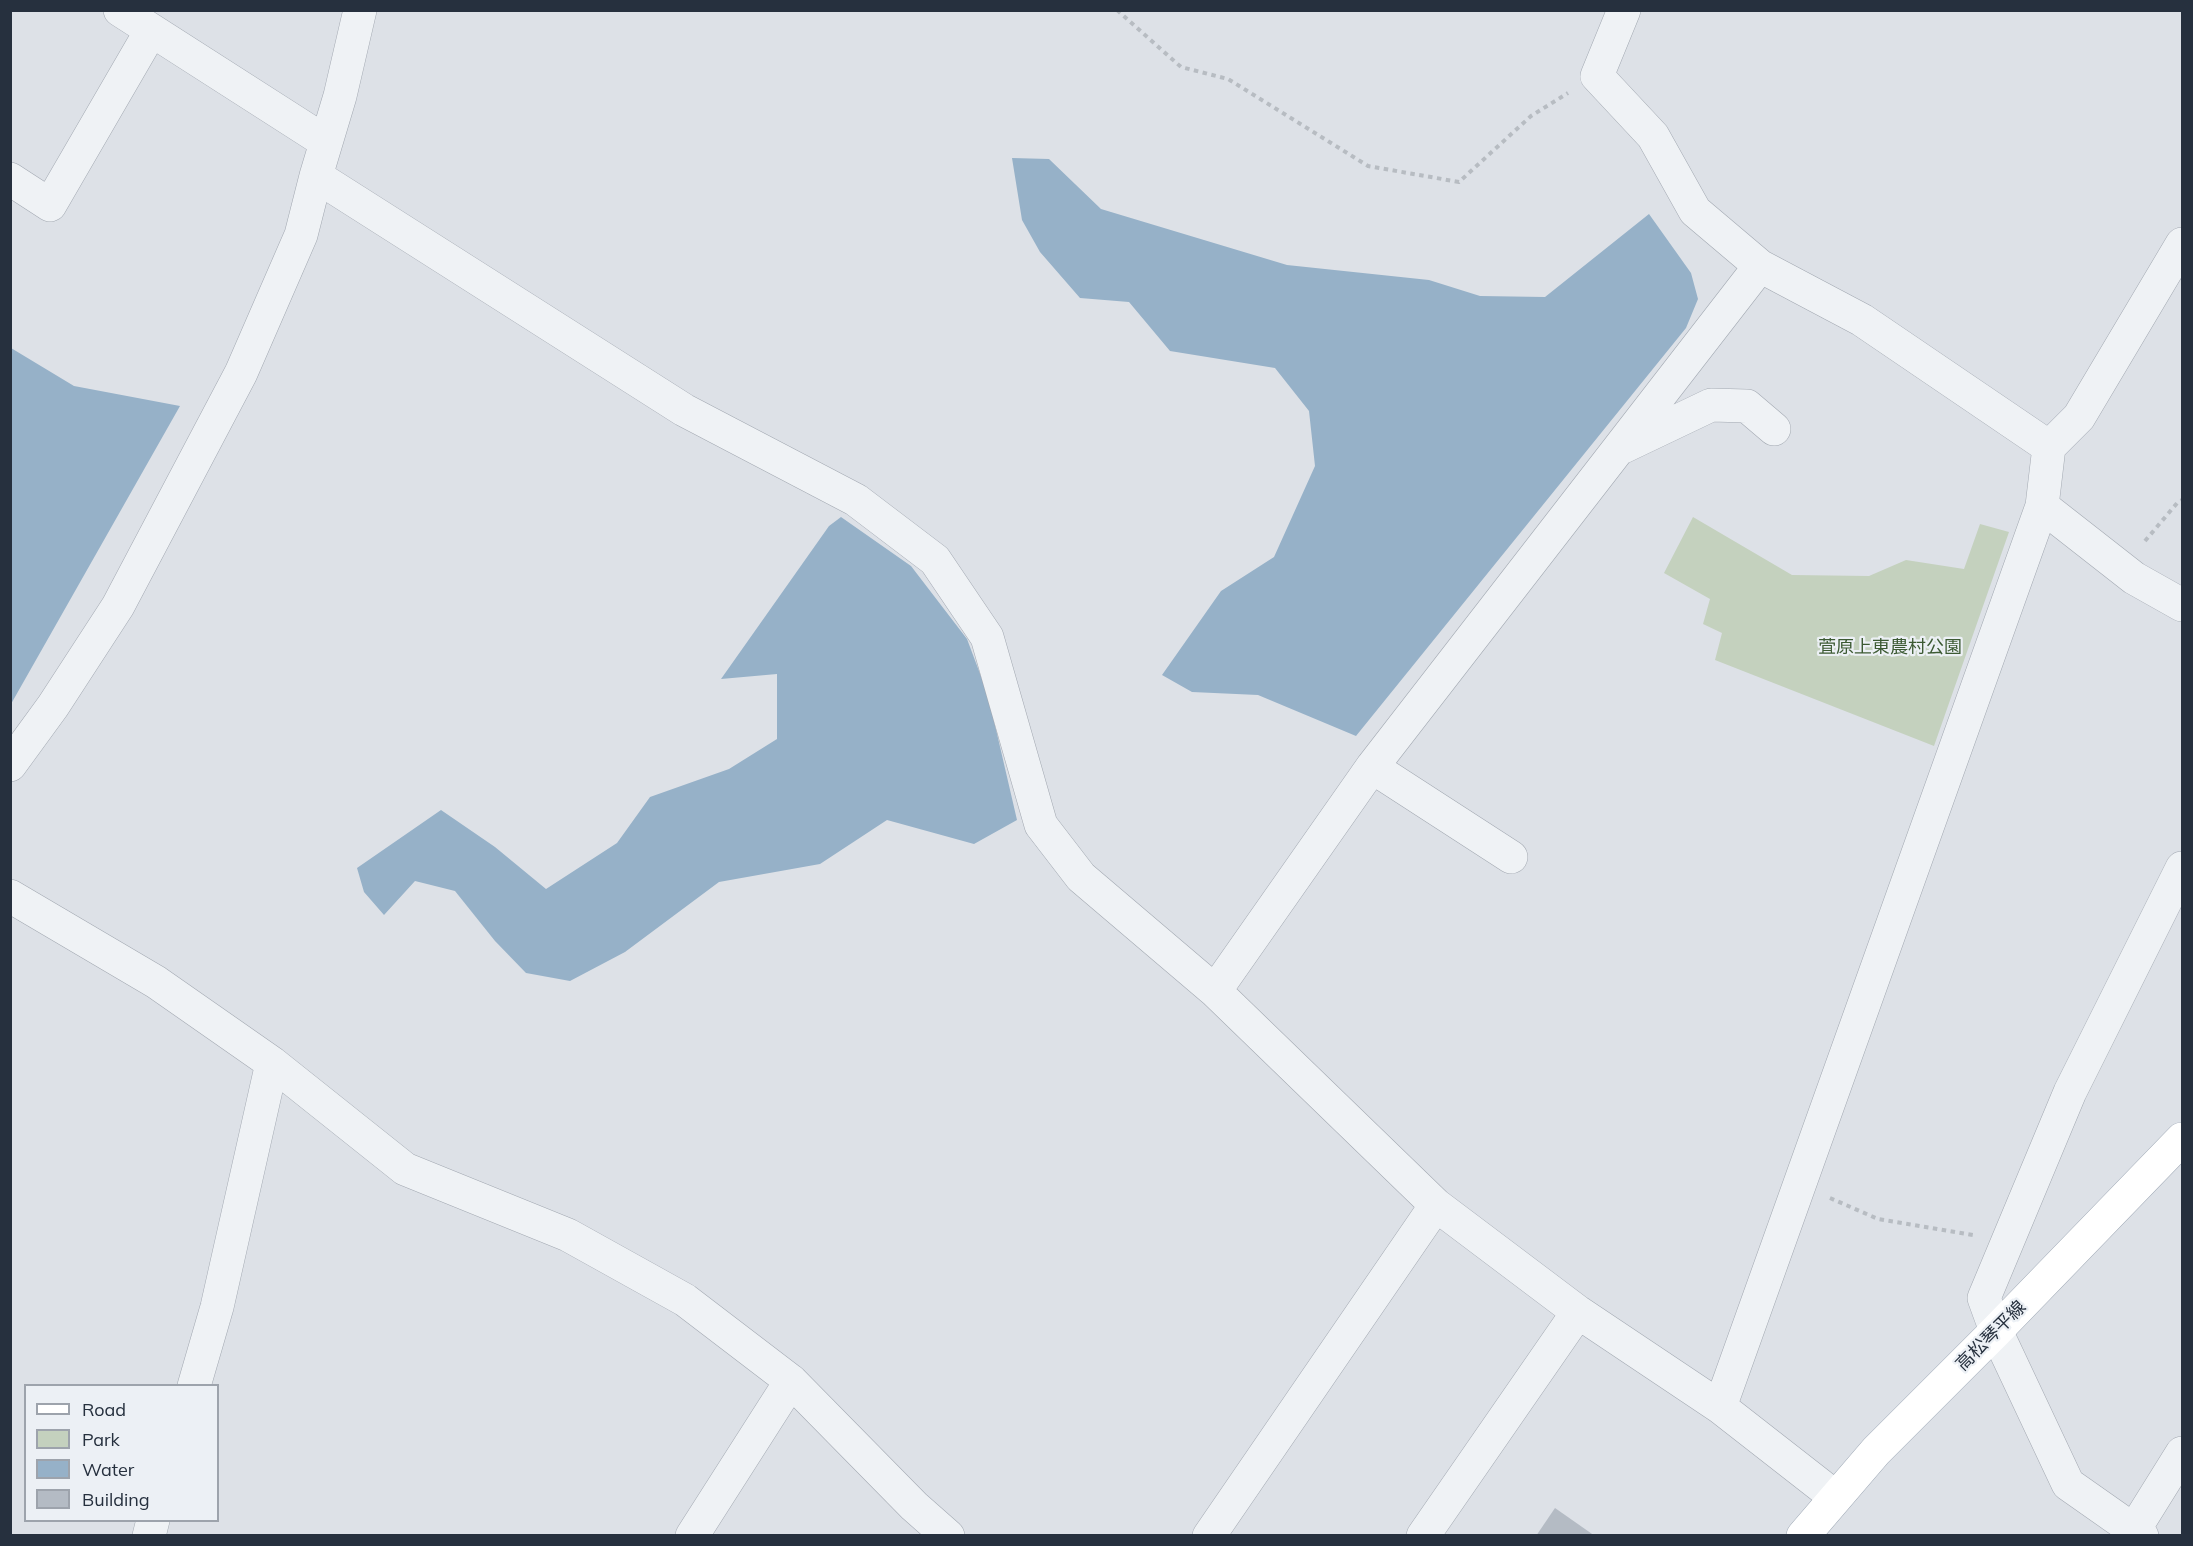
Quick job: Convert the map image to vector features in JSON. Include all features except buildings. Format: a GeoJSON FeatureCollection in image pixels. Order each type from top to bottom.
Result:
{"type":"FeatureCollection","features":[{"type":"Feature","properties":{"kind":"main road","name":"高松琴平線"},"geometry":{"type":"LineString","coordinates":[[1803,1536],[1834,1496],[1876,1451],[2182,1139]]}},
{"type":"Feature","properties":{"kind":"street"},"geometry":{"type":"LineString","coordinates":[[120,10],[326,142]]}},
{"type":"Feature","properties":{"kind":"street"},"geometry":{"type":"LineString","coordinates":[[10,765],[54,706],[118,606],[241,373],[301,235],[340,96],[360,10]]}},
{"type":"Feature","properties":{"kind":"street"},"geometry":{"type":"LineString","coordinates":[[1624,10],[1597,76],[1653,136],[1695,211],[1760,266],[1862,320],[2049,447]]}},
{"type":"Feature","properties":{"kind":"street"},"geometry":{"type":"LineString","coordinates":[[10,179],[50,205],[151,31]]}},
{"type":"Feature","properties":{"kind":"street"},"geometry":{"type":"LineString","coordinates":[[316,176],[684,410],[856,500],[936,560],[987,636],[1041,825],[1081,877],[1215,991],[1436,1205],[1578,1312],[1720,1407],[1834,1496]]}},
{"type":"Feature","properties":{"kind":"street"},"geometry":{"type":"LineString","coordinates":[[1720,1407],[2042,506],[2049,447],[2079,417],[2182,244]]}},
{"type":"Feature","properties":{"kind":"street"},"geometry":{"type":"LineString","coordinates":[[1215,991],[1372,766],[1760,266]]}},
{"type":"Feature","properties":{"kind":"street"},"geometry":{"type":"LineString","coordinates":[[1617,451],[1711,405],[1748,406],[1774,429]]}},
{"type":"Feature","properties":{"kind":"street"},"geometry":{"type":"LineString","coordinates":[[2042,506],[2134,578],[2182,605]]}},
{"type":"Feature","properties":{"kind":"street"},"geometry":{"type":"LineString","coordinates":[[1372,766],[1511,857]]}},
{"type":"Feature","properties":{"kind":"street"},"geometry":{"type":"LineString","coordinates":[[2182,868],[2070,1092],[1984,1298],[1996,1331],[2068,1484],[2138,1533],[2182,1453]]}},
{"type":"Feature","properties":{"kind":"street"},"geometry":{"type":"LineString","coordinates":[[10,896],[156,982],[272,1063],[405,1169],[568,1234],[685,1300],[790,1381],[914,1506],[948,1536]]}},
{"type":"Feature","properties":{"kind":"street"},"geometry":{"type":"LineString","coordinates":[[195,1384],[217,1307],[272,1063]]}},
{"type":"Feature","properties":{"kind":"street"},"geometry":{"type":"LineString","coordinates":[[1209,1536],[1436,1205]]}},
{"type":"Feature","properties":{"kind":"street"},"geometry":{"type":"LineString","coordinates":[[1423,1536],[1578,1312]]}},
{"type":"Feature","properties":{"kind":"street"},"geometry":{"type":"LineString","coordinates":[[692,1536],[790,1381]]}},
{"type":"Feature","properties":{"kind":"path"},"geometry":{"type":"LineString","coordinates":[[1118,10],[1181,67],[1228,79],[1368,166],[1459,182],[1531,116],[1597,76]]}},
{"type":"Feature","properties":{"kind":"path"},"geometry":{"type":"LineString","coordinates":[[2122,569],[2182,500]]}},
{"type":"Feature","properties":{"kind":"path"},"geometry":{"type":"LineString","coordinates":[[1799,1185],[1878,1219],[2008,1241]]}},
{"type":"Feature","properties":{"kind":"green space","name":"萓原上東農村公園"},"geometry":{"type":"Polygon","coordinates":[[[1693,517],[1792,575],[1869,576],[1906,560],[1964,569],[1980,524],[2009,532],[1934,746],[1715,660],[1722,633],[1703,624],[1710,599],[1664,573],[1693,517]]]}},
{"type":"Feature","properties":{"kind":"water"},"geometry":{"type":"Polygon","coordinates":[[[1012,158],[1049,159],[1101,209],[1287,265],[1429,280],[1480,296],[1545,297],[1649,214],[1691,273],[1698,299],[1686,328],[1356,736],[1258,695],[1192,692],[1162,675],[1221,591],[1274,557],[1315,466],[1309,411],[1275,368],[1170,351],[1129,302],[1080,298],[1040,252],[1022,220],[1012,158]]]}},
{"type":"Feature","properties":{"kind":"water"},"geometry":{"type":"Polygon","coordinates":[[[11,348],[74,386],[180,406],[11,704],[11,348]]]}},
{"type":"Feature","properties":{"kind":"water"},"geometry":{"type":"Polygon","coordinates":[[[841,517],[911,566],[967,639],[988,695],[1017,820],[974,844],[887,820],[820,864],[719,882],[625,952],[570,981],[526,973],[495,941],[455,891],[415,881],[384,915],[364,892],[357,868],[441,810],[495,847],[546,889],[617,843],[650,797],[729,769],[777,739],[777,674],[721,679],[829,526],[841,517]]]}}]}
